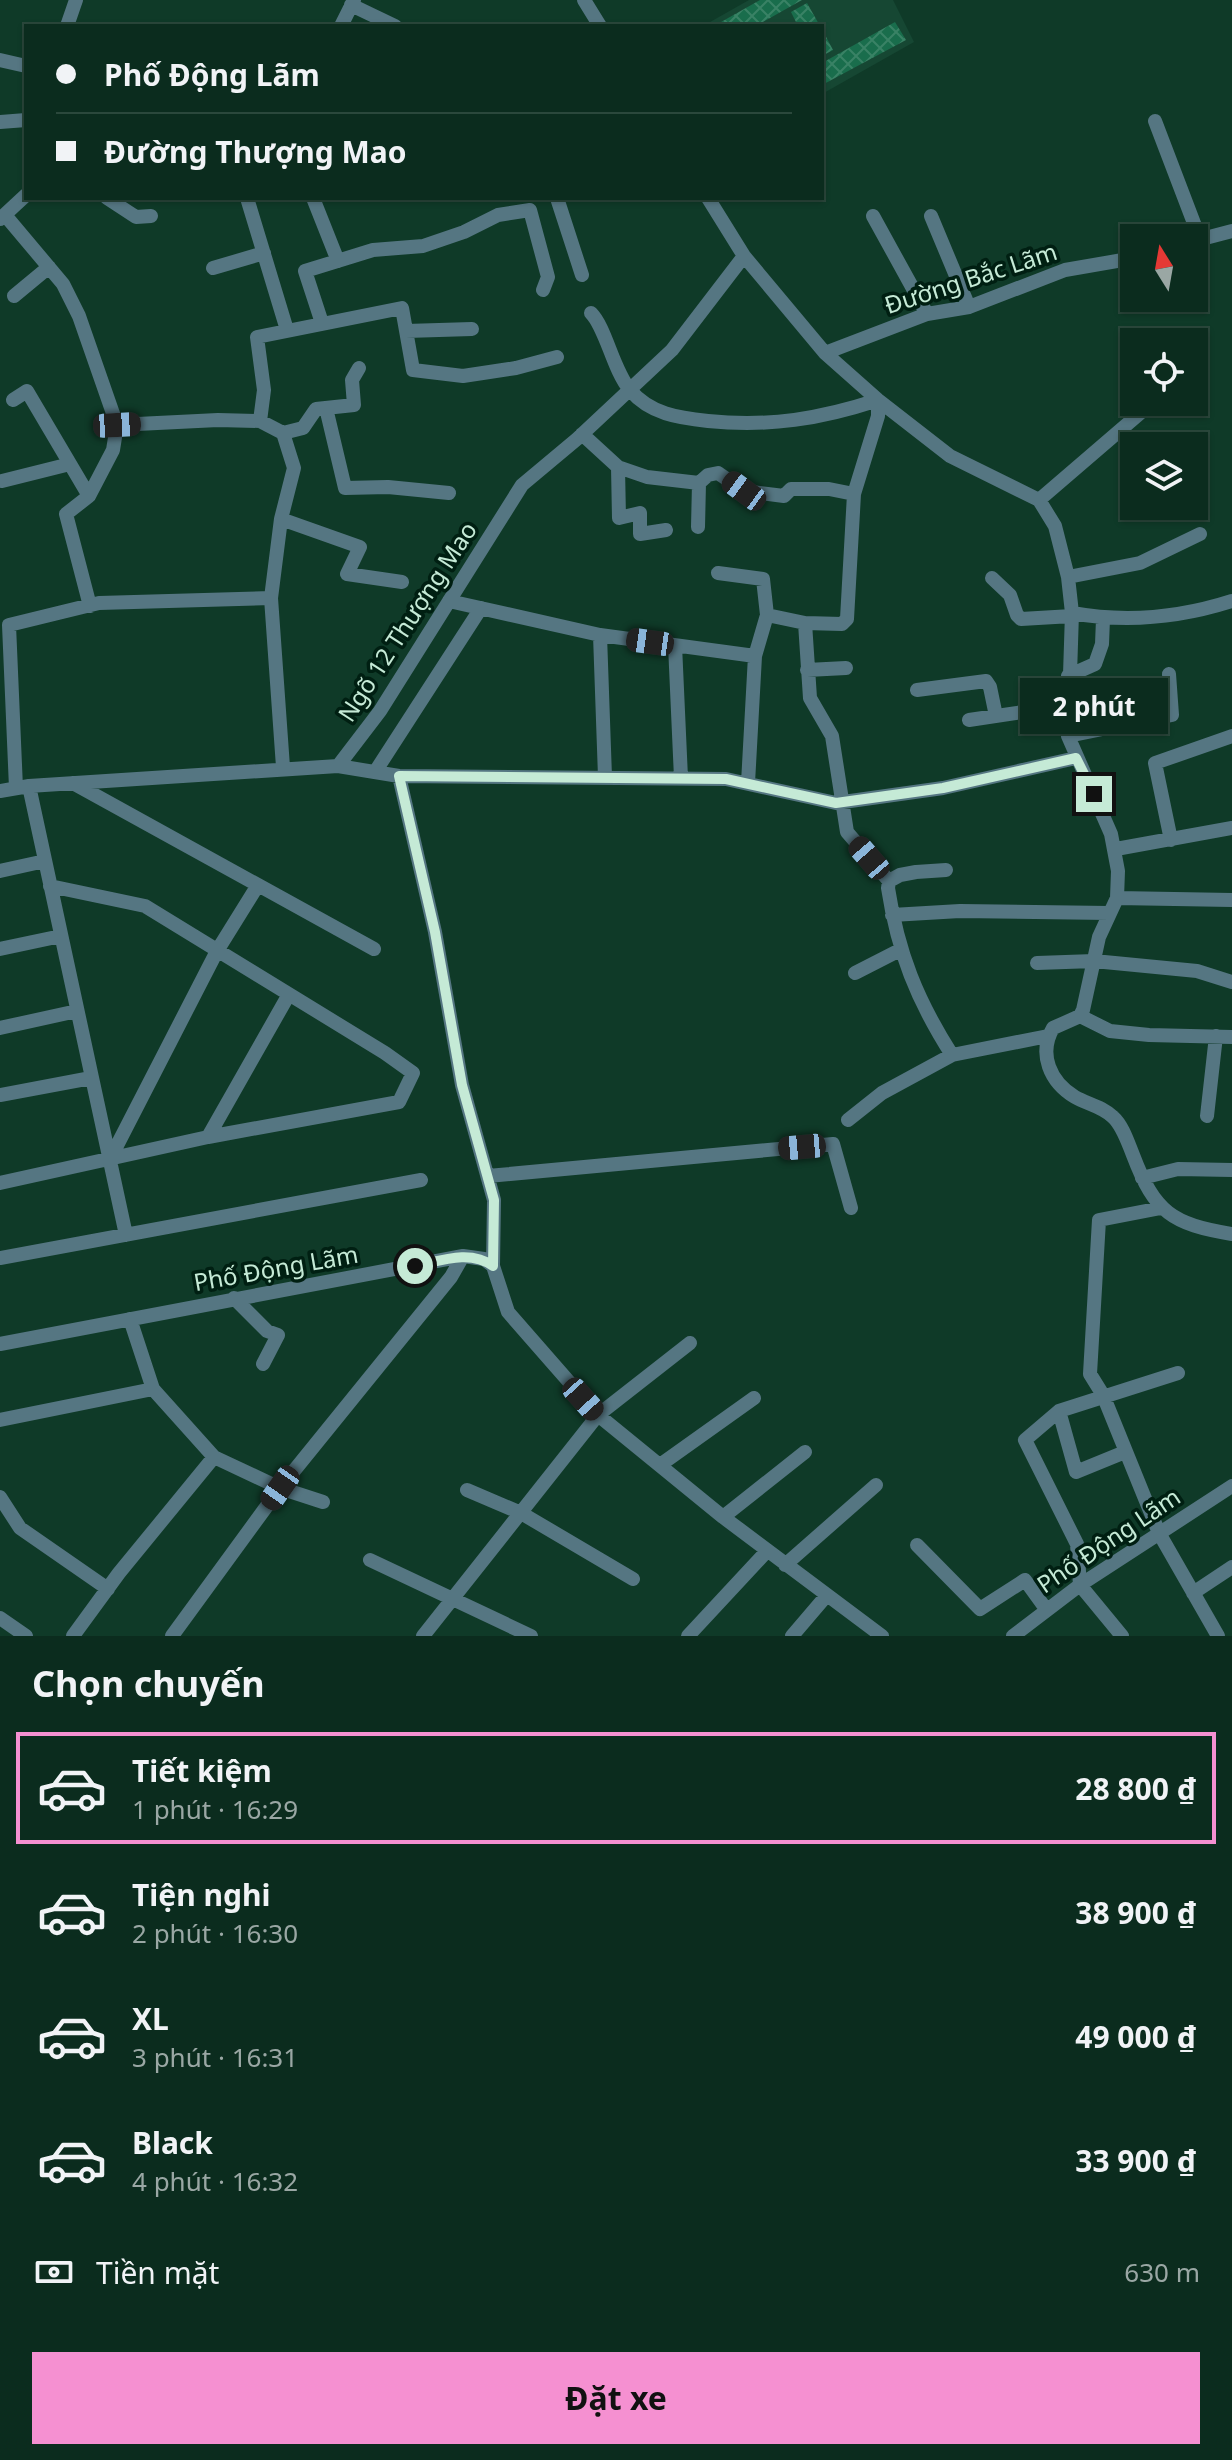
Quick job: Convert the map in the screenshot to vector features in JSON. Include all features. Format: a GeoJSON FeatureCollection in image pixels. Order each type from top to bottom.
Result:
{"type":"FeatureCollection","features":[{"type":"Feature","properties":{"kind":"street"},"geometry":{"type":"LineString","coordinates":[[68,24],[76,0]]}},
{"type":"Feature","properties":{"kind":"street"},"geometry":{"type":"LineString","coordinates":[[584,0],[599,24]]}},
{"type":"Feature","properties":{"kind":"street"},"geometry":{"type":"LineString","coordinates":[[342,24],[352,2],[391,24]]}},
{"type":"Feature","properties":{"kind":"street"},"geometry":{"type":"LineString","coordinates":[[0,60],[24,66]]}},
{"type":"Feature","properties":{"kind":"street"},"geometry":{"type":"LineString","coordinates":[[0,122],[24,120]]}},
{"type":"Feature","properties":{"kind":"street"},"geometry":{"type":"LineString","coordinates":[[1155,121],[1191,224]]}},
{"type":"Feature","properties":{"kind":"street"},"geometry":{"type":"LineString","coordinates":[[24,197],[3,217],[63,284],[79,316],[117,425],[113,450],[89,496],[66,514],[90,606]]}},
{"type":"Feature","properties":{"kind":"street"},"geometry":{"type":"LineString","coordinates":[[110,200],[136,217],[151,216]]}},
{"type":"Feature","properties":{"kind":"street"},"geometry":{"type":"LineString","coordinates":[[248,200],[287,330]]}},
{"type":"Feature","properties":{"kind":"street"},"geometry":{"type":"LineString","coordinates":[[314,200],[338,261]]}},
{"type":"Feature","properties":{"kind":"street"},"geometry":{"type":"LineString","coordinates":[[558,200],[582,275]]}},
{"type":"Feature","properties":{"kind":"street"},"geometry":{"type":"LineString","coordinates":[[709,200],[744,256],[825,353],[878,400],[950,456],[1039,500],[1055,526],[1068,577],[1072,614],[1068,736],[1116,849],[1117,898],[1109,913],[1080,1016]]}},
{"type":"Feature","properties":{"kind":"street"},"geometry":{"type":"LineString","coordinates":[[322,323],[305,271],[373,250],[423,246],[464,232],[498,215],[530,210],[548,277],[543,290]]}},
{"type":"Feature","properties":{"kind":"street"},"geometry":{"type":"LineString","coordinates":[[873,216],[927,314]]}},
{"type":"Feature","properties":{"kind":"street"},"geometry":{"type":"LineString","coordinates":[[931,216],[969,307]]}},
{"type":"Feature","properties":{"kind":"street"},"geometry":{"type":"LineString","coordinates":[[1208,237],[1232,231]]}},
{"type":"Feature","properties":{"kind":"street"},"geometry":{"type":"LineString","coordinates":[[213,268],[264,253]]}},
{"type":"Feature","properties":{"kind":"street","name":"Ngõ 12 Thượng Mao"},"geometry":{"type":"LineString","coordinates":[[338,766],[380,711],[522,485],[672,350],[744,256]]}},
{"type":"Feature","properties":{"kind":"street","name":"Đường Bắc Lãm"},"geometry":{"type":"LineString","coordinates":[[825,353],[927,314],[969,307],[1065,270],[1120,260]]}},
{"type":"Feature","properties":{"kind":"street"},"geometry":{"type":"LineString","coordinates":[[14,296],[49,267]]}},
{"type":"Feature","properties":{"kind":"street"},"geometry":{"type":"LineString","coordinates":[[260,421],[264,390],[257,337],[287,330],[402,308],[413,370],[463,376],[516,368],[557,357]]}},
{"type":"Feature","properties":{"kind":"street"},"geometry":{"type":"LineString","coordinates":[[591,313],[630,391],[667,415],[741,425],[773,424],[830,415],[878,400]]}},
{"type":"Feature","properties":{"kind":"street"},"geometry":{"type":"LineString","coordinates":[[406,331],[472,329]]}},
{"type":"Feature","properties":{"kind":"street"},"geometry":{"type":"LineString","coordinates":[[117,425],[260,421],[283,433],[303,428],[316,409],[354,405],[352,380],[359,368]]}},
{"type":"Feature","properties":{"kind":"street"},"geometry":{"type":"LineString","coordinates":[[13,400],[27,391],[89,496]]}},
{"type":"Feature","properties":{"kind":"street"},"geometry":{"type":"LineString","coordinates":[[767,615],[805,623],[842,624],[847,619],[854,494],[878,416],[878,400]]}},
{"type":"Feature","properties":{"kind":"street"},"geometry":{"type":"LineString","coordinates":[[326,408],[345,488],[388,487],[449,493]]}},
{"type":"Feature","properties":{"kind":"street"},"geometry":{"type":"LineString","coordinates":[[1039,500],[1137,416]]}},
{"type":"Feature","properties":{"kind":"street"},"geometry":{"type":"LineString","coordinates":[[283,433],[294,468],[281,519],[271,598],[283,767]]}},
{"type":"Feature","properties":{"kind":"street"},"geometry":{"type":"LineString","coordinates":[[582,434],[618,467],[647,477],[699,483]]}},
{"type":"Feature","properties":{"kind":"street"},"geometry":{"type":"LineString","coordinates":[[2,481],[70,464]]}},
{"type":"Feature","properties":{"kind":"street"},"geometry":{"type":"LineString","coordinates":[[618,467],[619,518],[640,513],[640,534],[666,530]]}},
{"type":"Feature","properties":{"kind":"street"},"geometry":{"type":"LineString","coordinates":[[698,527],[699,483],[708,475],[718,473],[744,491],[784,496],[791,489],[829,489],[854,494]]}},
{"type":"Feature","properties":{"kind":"street"},"geometry":{"type":"LineString","coordinates":[[281,519],[360,547],[347,574],[402,582]]}},
{"type":"Feature","properties":{"kind":"street"},"geometry":{"type":"LineString","coordinates":[[1068,577],[1140,563],[1200,534]]}},
{"type":"Feature","properties":{"kind":"street"},"geometry":{"type":"LineString","coordinates":[[718,573],[763,579],[767,615],[755,656],[748,783]]}},
{"type":"Feature","properties":{"kind":"street"},"geometry":{"type":"LineString","coordinates":[[992,578],[1010,595],[1021,619],[1072,614],[1103,619],[1192,614],[1232,601]]}},
{"type":"Feature","properties":{"kind":"street"},"geometry":{"type":"LineString","coordinates":[[126,1235],[45,861],[22,787],[9,625],[99,603],[271,598]]}},
{"type":"Feature","properties":{"kind":"street"},"geometry":{"type":"LineString","coordinates":[[449,601],[600,635],[755,656]]}},
{"type":"Feature","properties":{"kind":"street"},"geometry":{"type":"LineString","coordinates":[[375,772],[481,608]]}},
{"type":"Feature","properties":{"kind":"street"},"geometry":{"type":"LineString","coordinates":[[1068,676],[1095,664],[1102,644],[1103,619]]}},
{"type":"Feature","properties":{"kind":"street"},"geometry":{"type":"LineString","coordinates":[[805,623],[810,698],[832,736],[849,836],[889,881],[900,950],[930,1020],[952,1055]]}},
{"type":"Feature","properties":{"kind":"street"},"geometry":{"type":"LineString","coordinates":[[600,635],[605,777]]}},
{"type":"Feature","properties":{"kind":"street"},"geometry":{"type":"LineString","coordinates":[[675,645],[681,778]]}},
{"type":"Feature","properties":{"kind":"street"},"geometry":{"type":"LineString","coordinates":[[807,670],[846,668]]}},
{"type":"Feature","properties":{"kind":"street"},"geometry":{"type":"LineString","coordinates":[[1068,736],[1172,715],[1169,674]]}},
{"type":"Feature","properties":{"kind":"street"},"geometry":{"type":"LineString","coordinates":[[917,690],[986,681],[996,716]]}},
{"type":"Feature","properties":{"kind":"street"},"geometry":{"type":"LineString","coordinates":[[969,720],[1023,712],[1029,705],[1067,703]]}},
{"type":"Feature","properties":{"kind":"street"},"geometry":{"type":"LineString","coordinates":[[1171,840],[1155,763],[1232,736]]}},
{"type":"Feature","properties":{"kind":"street"},"geometry":{"type":"LineString","coordinates":[[0,791],[73,782],[338,766],[399,776],[726,779],[842,802],[943,788],[1076,758]]}},
{"type":"Feature","properties":{"kind":"street"},"geometry":{"type":"LineString","coordinates":[[399,776],[435,932],[462,1085],[494,1200],[493,1266],[508,1312],[598,1415],[723,1517],[874,1633]]}},
{"type":"Feature","properties":{"kind":"street"},"geometry":{"type":"LineString","coordinates":[[73,782],[374,949]]}},
{"type":"Feature","properties":{"kind":"street"},"geometry":{"type":"LineString","coordinates":[[1116,849],[1232,828]]}},
{"type":"Feature","properties":{"kind":"street"},"geometry":{"type":"LineString","coordinates":[[0,871],[45,861]]}},
{"type":"Feature","properties":{"kind":"street"},"geometry":{"type":"LineString","coordinates":[[889,881],[900,875],[946,870]]}},
{"type":"Feature","properties":{"kind":"street"},"geometry":{"type":"LineString","coordinates":[[109,1161],[217,951],[258,885]]}},
{"type":"Feature","properties":{"kind":"street"},"geometry":{"type":"LineString","coordinates":[[0,1183],[208,1137],[399,1102],[413,1073],[145,906],[50,886]]}},
{"type":"Feature","properties":{"kind":"street"},"geometry":{"type":"LineString","coordinates":[[1117,898],[1232,900]]}},
{"type":"Feature","properties":{"kind":"street"},"geometry":{"type":"LineString","coordinates":[[892,915],[960,911],[1109,913]]}},
{"type":"Feature","properties":{"kind":"street"},"geometry":{"type":"LineString","coordinates":[[0,949],[61,936]]}},
{"type":"Feature","properties":{"kind":"street"},"geometry":{"type":"LineString","coordinates":[[855,973],[900,950]]}},
{"type":"Feature","properties":{"kind":"street"},"geometry":{"type":"LineString","coordinates":[[1037,963],[1094,961],[1197,971],[1232,982]]}},
{"type":"Feature","properties":{"kind":"street"},"geometry":{"type":"LineString","coordinates":[[208,1137],[288,996]]}},
{"type":"Feature","properties":{"kind":"street"},"geometry":{"type":"LineString","coordinates":[[0,1028],[77,1011]]}},
{"type":"Feature","properties":{"kind":"street"},"geometry":{"type":"LineString","coordinates":[[1080,1016],[1053,1028],[1048,1036],[1045,1045],[1047,1061],[1057,1083],[1074,1096],[1115,1117],[1142,1178],[1161,1208],[1182,1223],[1232,1234]]}},
{"type":"Feature","properties":{"kind":"street"},"geometry":{"type":"LineString","coordinates":[[1080,1016],[1110,1031],[1232,1037]]}},
{"type":"Feature","properties":{"kind":"street"},"geometry":{"type":"LineString","coordinates":[[848,1120],[882,1093],[952,1055],[1048,1036]]}},
{"type":"Feature","properties":{"kind":"street"},"geometry":{"type":"LineString","coordinates":[[1207,1116],[1216,1036]]}},
{"type":"Feature","properties":{"kind":"street"},"geometry":{"type":"LineString","coordinates":[[0,1095],[91,1078]]}},
{"type":"Feature","properties":{"kind":"street"},"geometry":{"type":"LineString","coordinates":[[488,1176],[833,1144],[851,1208]]}},
{"type":"Feature","properties":{"kind":"street"},"geometry":{"type":"LineString","coordinates":[[1142,1178],[1178,1169],[1232,1170]]}},
{"type":"Feature","properties":{"kind":"street"},"geometry":{"type":"LineString","coordinates":[[0,1258],[421,1180]]}},
{"type":"Feature","properties":{"kind":"street"},"geometry":{"type":"LineString","coordinates":[[1161,1208],[1099,1220],[1090,1374],[1103,1395],[1159,1533],[1218,1636]]}},
{"type":"Feature","properties":{"kind":"street"},"geometry":{"type":"LineString","coordinates":[[172,1636],[280,1488],[451,1277],[463,1256]]}},
{"type":"Feature","properties":{"kind":"street","name":"Phố Động Lãm"},"geometry":{"type":"LineString","coordinates":[[0,1344],[463,1256],[484,1259],[493,1266]]}},
{"type":"Feature","properties":{"kind":"street"},"geometry":{"type":"LineString","coordinates":[[234,1298],[267,1331],[278,1335],[263,1364]]}},
{"type":"Feature","properties":{"kind":"street"},"geometry":{"type":"LineString","coordinates":[[130,1319],[153,1389],[214,1457],[280,1488],[323,1502]]}},
{"type":"Feature","properties":{"kind":"street"},"geometry":{"type":"LineString","coordinates":[[423,1636],[598,1415],[690,1343]]}},
{"type":"Feature","properties":{"kind":"street"},"geometry":{"type":"LineString","coordinates":[[1122,1636],[1080,1585],[1077,1544],[1025,1440],[1059,1411],[1178,1373]]}},
{"type":"Feature","properties":{"kind":"street"},"geometry":{"type":"LineString","coordinates":[[0,1420],[153,1389]]}},
{"type":"Feature","properties":{"kind":"street"},"geometry":{"type":"LineString","coordinates":[[660,1465],[754,1398]]}},
{"type":"Feature","properties":{"kind":"street"},"geometry":{"type":"LineString","coordinates":[[1059,1411],[1076,1472],[1125,1452]]}},
{"type":"Feature","properties":{"kind":"street"},"geometry":{"type":"LineString","coordinates":[[723,1517],[805,1452]]}},
{"type":"Feature","properties":{"kind":"street"},"geometry":{"type":"LineString","coordinates":[[73,1636],[214,1457]]}},
{"type":"Feature","properties":{"kind":"street"},"geometry":{"type":"LineString","coordinates":[[785,1565],[876,1485]]}},
{"type":"Feature","properties":{"kind":"street","name":"Phố Động Lãm"},"geometry":{"type":"LineString","coordinates":[[1013,1636],[1080,1585],[1232,1486]]}},
{"type":"Feature","properties":{"kind":"street"},"geometry":{"type":"LineString","coordinates":[[467,1490],[521,1513],[633,1579]]}},
{"type":"Feature","properties":{"kind":"street"},"geometry":{"type":"LineString","coordinates":[[0,1497],[20,1528],[108,1589]]}},
{"type":"Feature","properties":{"kind":"street"},"geometry":{"type":"LineString","coordinates":[[917,1545],[980,1609],[1025,1580],[1046,1609]]}},
{"type":"Feature","properties":{"kind":"street"},"geometry":{"type":"LineString","coordinates":[[688,1636],[767,1551]]}},
{"type":"Feature","properties":{"kind":"street"},"geometry":{"type":"LineString","coordinates":[[370,1560],[531,1636]]}},
{"type":"Feature","properties":{"kind":"street"},"geometry":{"type":"LineString","coordinates":[[1193,1593],[1232,1567]]}},
{"type":"Feature","properties":{"kind":"street"},"geometry":{"type":"LineString","coordinates":[[792,1636],[827,1595]]}},
{"type":"Feature","properties":{"kind":"street"},"geometry":{"type":"LineString","coordinates":[[0,1618],[26,1636]]}},
{"type":"Feature","properties":{"kind":"shaded area"},"geometry":{"type":"Polygon","coordinates":[[[749,0],[893,0],[914,42],[824,93],[824,24],[707,24],[749,0]]]}},
{"type":"Feature","properties":{"kind":"building"},"geometry":{"type":"Polygon","coordinates":[[[760,0],[802,0],[760,24],[718,24],[760,0]]]}},
{"type":"Feature","properties":{"kind":"building"},"geometry":{"type":"Polygon","coordinates":[[[807,3],[819,24],[797,24],[791,12],[807,3]]]}},
{"type":"Feature","properties":{"kind":"building"},"geometry":{"type":"Polygon","coordinates":[[[895,22],[906,40],[824,84],[824,62],[895,22]]]}},
{"type":"Feature","properties":{"kind":"building"},"geometry":{"type":"Polygon","coordinates":[[[824,33],[833,50],[824,55],[824,33]]]}},
{"type":"Feature","properties":{"kind":"route"},"geometry":{"type":"LineString","coordinates":[[415,1266],[463,1256],[484,1259],[493,1266],[494,1200],[462,1085],[435,932],[399,776],[726,779],[836,803],[943,788],[1076,758],[1094,794]]}}]}
